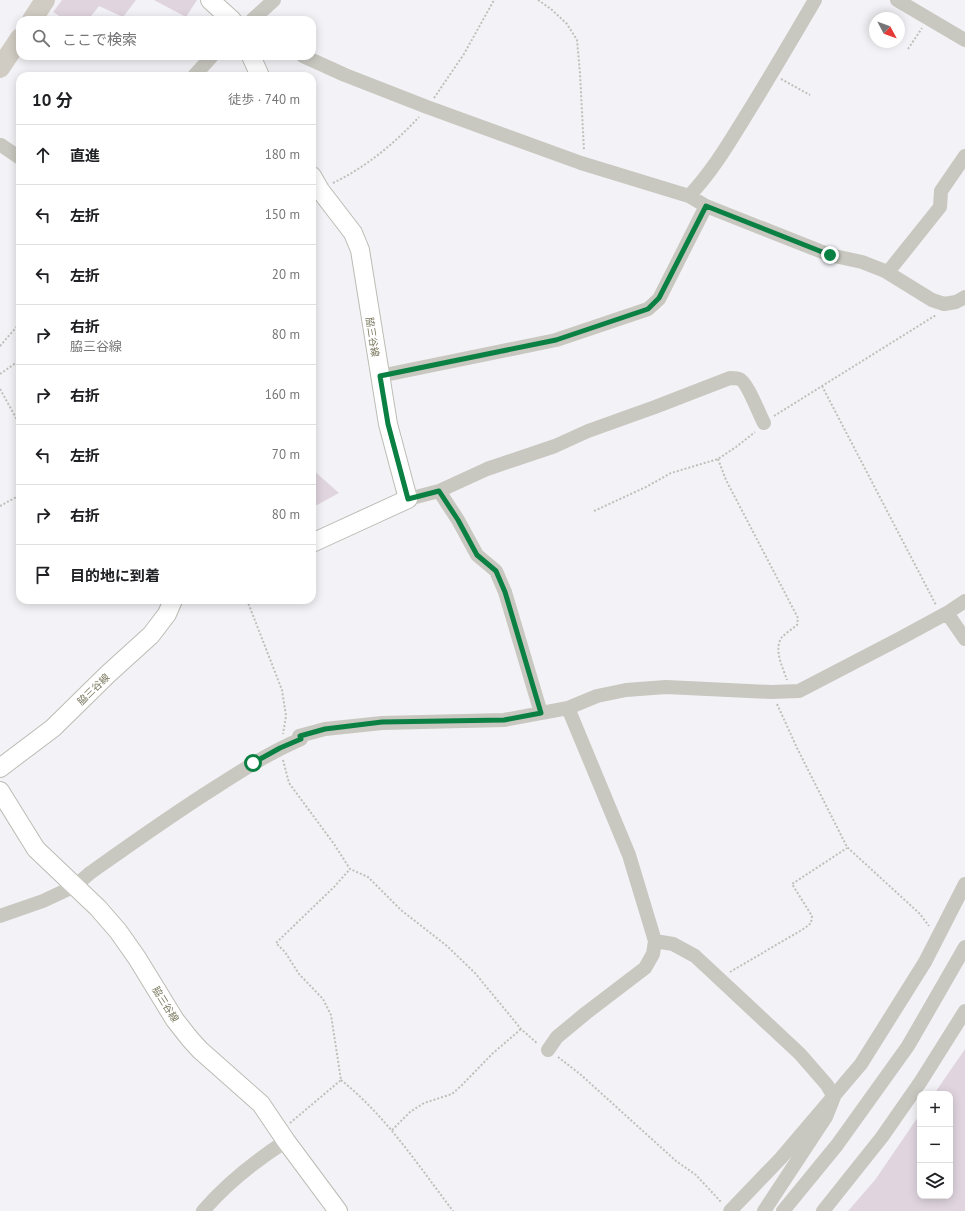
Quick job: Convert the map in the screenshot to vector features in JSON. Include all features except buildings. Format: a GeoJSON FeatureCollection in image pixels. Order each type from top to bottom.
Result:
{"type":"FeatureCollection","features":[{"type":"Feature","properties":{"kind":"main road"},"geometry":{"type":"LineString","coordinates":[[210,0],[228,16]]}},
{"type":"Feature","properties":{"kind":"main road"},"geometry":{"type":"LineString","coordinates":[[253,60],[258,72]]}},
{"type":"Feature","properties":{"kind":"main road","name":"脇三谷線"},"geometry":{"type":"LineString","coordinates":[[316,183],[353,233],[360,250],[388,424],[408,499]]}},
{"type":"Feature","properties":{"kind":"main road"},"geometry":{"type":"LineString","coordinates":[[316,541],[408,499]]}},
{"type":"Feature","properties":{"kind":"main road","name":"脇三谷線"},"geometry":{"type":"LineString","coordinates":[[0,768],[53,728],[108,674],[151,635],[167,614],[171,604]]}},
{"type":"Feature","properties":{"kind":"main road","name":"脇三谷線"},"geometry":{"type":"LineString","coordinates":[[0,791],[36,849],[98,908],[118,931],[137,958],[175,1020],[200,1050],[261,1104],[282,1136],[338,1211]]}},
{"type":"Feature","properties":{"kind":"street"},"geometry":{"type":"LineString","coordinates":[[256,16],[274,0]]}},
{"type":"Feature","properties":{"kind":"street"},"geometry":{"type":"LineString","coordinates":[[689,196],[702,183],[718,160],[815,0]]}},
{"type":"Feature","properties":{"kind":"street"},"geometry":{"type":"LineString","coordinates":[[897,0],[965,40]]}},
{"type":"Feature","properties":{"kind":"street"},"geometry":{"type":"LineString","coordinates":[[198,72],[208,60]]}},
{"type":"Feature","properties":{"kind":"street"},"geometry":{"type":"LineString","coordinates":[[312,60],[345,75],[427,107],[584,164],[689,196],[706,206],[830,255],[862,262],[888,272],[932,300],[944,304],[956,302],[965,297]]}},
{"type":"Feature","properties":{"kind":"street"},"geometry":{"type":"LineString","coordinates":[[1,145],[16,155]]}},
{"type":"Feature","properties":{"kind":"street"},"geometry":{"type":"LineString","coordinates":[[888,272],[940,207],[941,191],[965,156]]}},
{"type":"Feature","properties":{"kind":"street"},"geometry":{"type":"LineString","coordinates":[[380,376],[556,340],[648,309],[659,298],[706,206]]}},
{"type":"Feature","properties":{"kind":"street"},"geometry":{"type":"LineString","coordinates":[[408,499],[439,491],[487,468],[555,446],[588,431],[730,378],[740,379],[747,385],[764,423]]}},
{"type":"Feature","properties":{"kind":"street"},"geometry":{"type":"LineString","coordinates":[[439,491],[458,520],[477,555],[496,571],[505,592],[541,713]]}},
{"type":"Feature","properties":{"kind":"street"},"geometry":{"type":"LineString","coordinates":[[0,916],[43,901],[75,886],[90,873],[187,805],[253,763],[280,748],[301,739],[300,736],[325,729],[382,722],[504,720],[568,708],[597,696],[626,690],[666,687],[771,692],[799,690],[944,614],[965,601]]}},
{"type":"Feature","properties":{"kind":"street"},"geometry":{"type":"LineString","coordinates":[[944,614],[965,639]]}},
{"type":"Feature","properties":{"kind":"street"},"geometry":{"type":"LineString","coordinates":[[548,1050],[557,1037],[645,968],[653,954],[655,941],[629,855],[568,708]]}},
{"type":"Feature","properties":{"kind":"street"},"geometry":{"type":"LineString","coordinates":[[727,1208],[781,1158],[861,1064],[925,962],[965,884]]}},
{"type":"Feature","properties":{"kind":"street"},"geometry":{"type":"LineString","coordinates":[[655,941],[673,944],[695,956],[800,1054],[827,1085],[834,1097]]}},
{"type":"Feature","properties":{"kind":"street"},"geometry":{"type":"LineString","coordinates":[[783,1211],[837,1144],[908,1046],[965,947]]}},
{"type":"Feature","properties":{"kind":"street"},"geometry":{"type":"LineString","coordinates":[[823,1211],[891,1124],[921,1081],[965,1011]]}},
{"type":"Feature","properties":{"kind":"street"},"geometry":{"type":"LineString","coordinates":[[764,1211],[826,1116],[834,1097]]}},
{"type":"Feature","properties":{"kind":"street"},"geometry":{"type":"LineString","coordinates":[[203,1211],[218,1194],[282,1136]]}},
{"type":"Feature","properties":{"kind":"path"},"geometry":{"type":"LineString","coordinates":[[538,0],[551,9],[567,24],[577,40],[584,164]]}},
{"type":"Feature","properties":{"kind":"path"},"geometry":{"type":"LineString","coordinates":[[908,49],[928,18]]}},
{"type":"Feature","properties":{"kind":"path"},"geometry":{"type":"LineString","coordinates":[[772,73],[810,95]]}},
{"type":"Feature","properties":{"kind":"path"},"geometry":{"type":"LineString","coordinates":[[0,346],[16,328]]}},
{"type":"Feature","properties":{"kind":"path"},"geometry":{"type":"LineString","coordinates":[[0,374],[16,363]]}},
{"type":"Feature","properties":{"kind":"path"},"geometry":{"type":"LineString","coordinates":[[822,386],[944,614]]}},
{"type":"Feature","properties":{"kind":"path"},"geometry":{"type":"LineString","coordinates":[[0,389],[16,418]]}},
{"type":"Feature","properties":{"kind":"path"},"geometry":{"type":"LineString","coordinates":[[718,459],[726,480],[798,618],[797,624],[782,638],[778,645],[778,653],[787,682],[788,691]]}},
{"type":"Feature","properties":{"kind":"path"},"geometry":{"type":"LineString","coordinates":[[0,506],[16,497]]}},
{"type":"Feature","properties":{"kind":"path"},"geometry":{"type":"LineString","coordinates":[[249,604],[282,690],[286,716],[280,748],[289,783],[334,844],[350,869],[368,877],[401,910],[453,952],[476,973],[522,1029],[539,1045],[580,1074],[676,1161],[696,1175],[727,1208]]}},
{"type":"Feature","properties":{"kind":"path"},"geometry":{"type":"LineString","coordinates":[[771,692],[797,748],[847,847],[920,914],[938,938]]}},
{"type":"Feature","properties":{"kind":"path"},"geometry":{"type":"LineString","coordinates":[[719,979],[811,923],[812,916],[792,884],[847,847]]}},
{"type":"Feature","properties":{"kind":"path"},"geometry":{"type":"LineString","coordinates":[[350,869],[334,887],[276,943],[285,952],[300,974],[323,999],[331,1015],[340,1080],[353,1090],[392,1130],[453,1211]]}},
{"type":"Feature","properties":{"kind":"path"},"geometry":{"type":"LineString","coordinates":[[392,1130],[410,1112],[424,1103],[452,1094],[492,1054],[522,1029]]}},
{"type":"Feature","properties":{"kind":"path"},"geometry":{"type":"LineString","coordinates":[[282,1136],[290,1123],[340,1080]]}},
{"type":"Feature","properties":{"kind":"shaded area"},"geometry":{"type":"Polygon","coordinates":[[[62,0],[136,0],[124,16],[99,6],[91,16],[60,16],[53,12],[62,0]]]}},
{"type":"Feature","properties":{"kind":"shaded area"},"geometry":{"type":"Polygon","coordinates":[[[154,0],[197,0],[187,16],[154,0]]]}},
{"type":"Feature","properties":{"kind":"shaded area"},"geometry":{"type":"Polygon","coordinates":[[[316,473],[339,493],[316,505],[316,473]]]}},
{"type":"Feature","properties":{"kind":"shaded area"},"geometry":{"type":"Polygon","coordinates":[[[965,1049],[965,1211],[848,1211],[875,1180],[917,1118],[917,1199],[953,1199],[953,1091],[936,1091],[965,1049]]]}},
{"type":"Feature","properties":{"kind":"waterway"},"geometry":{"type":"LineString","coordinates":[[35,16],[45,0]]}},
{"type":"Feature","properties":{"kind":"waterway"},"geometry":{"type":"LineString","coordinates":[[0,68],[16,44]]}},
{"type":"Feature","properties":{"kind":"route"},"geometry":{"type":"LineString","coordinates":[[253,763],[280,748],[301,739],[300,736],[325,729],[382,722],[504,720],[541,713],[505,592],[496,571],[477,555],[458,520],[439,491],[408,499],[388,424],[380,376],[556,340],[648,309],[659,298],[706,206],[830,255]]}}]}
